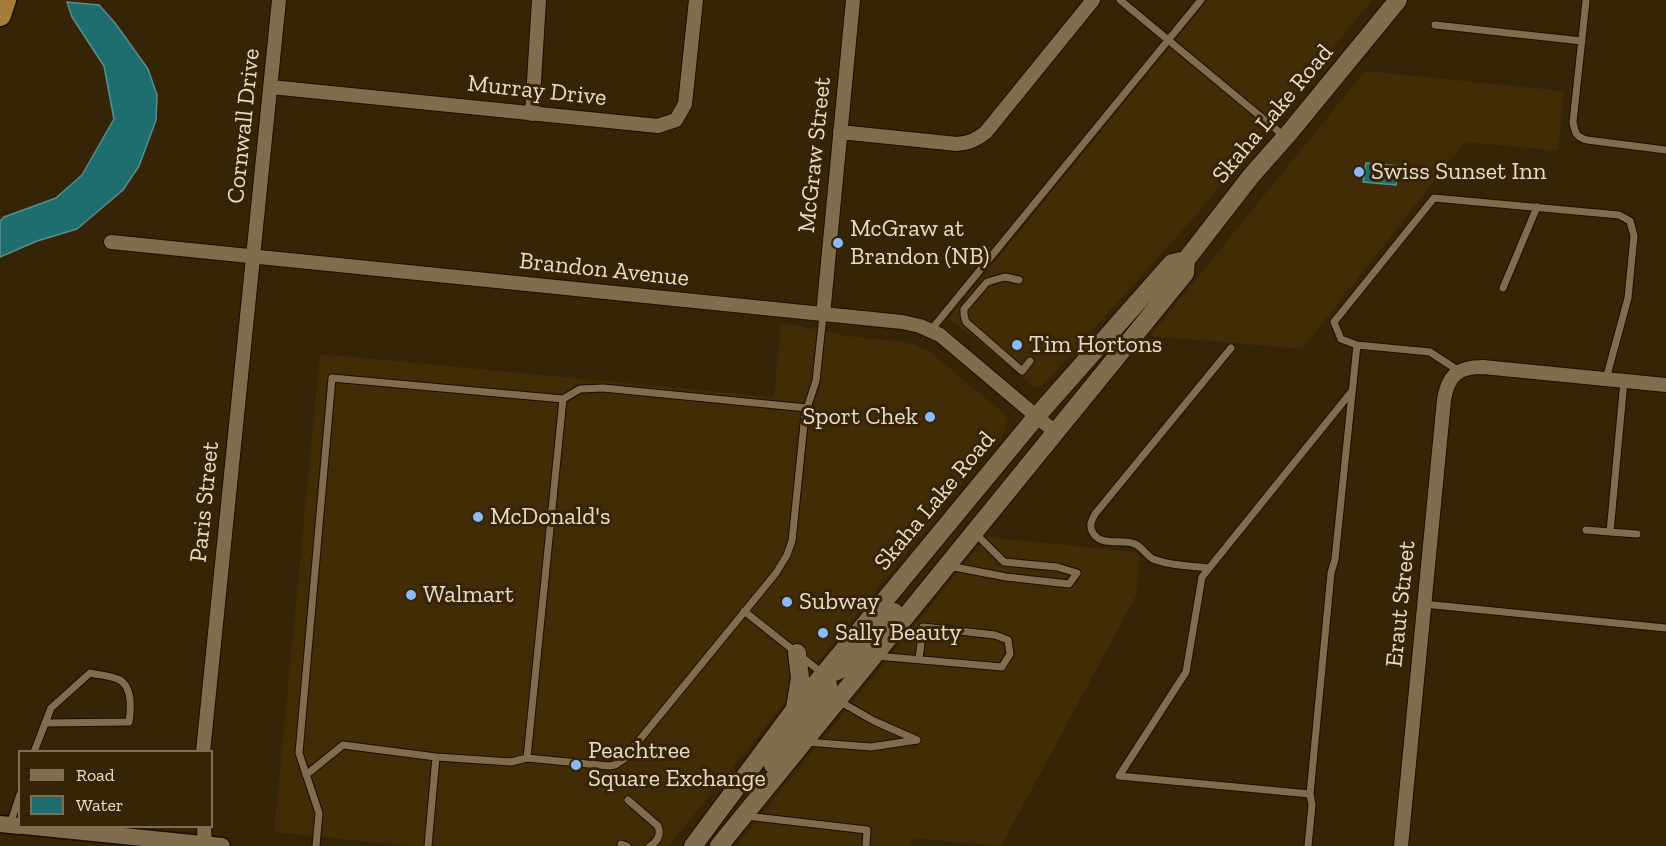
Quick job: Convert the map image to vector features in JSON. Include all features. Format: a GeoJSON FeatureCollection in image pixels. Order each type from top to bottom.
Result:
{"type":"FeatureCollection","features":[{"type":"Feature","properties":{"kind":"highway"},"geometry":{"type":"LineString","coordinates":[[0,15],[5,0]]}},
{"type":"Feature","properties":{"kind":"main road","name":"Skaha Lake Road"},"geometry":{"type":"LineString","coordinates":[[719,846],[1185,273],[1186,260],[1251,176],[1286,137],[1398,0]]}},
{"type":"Feature","properties":{"kind":"main road","name":"Skaha Lake Road"},"geometry":{"type":"LineString","coordinates":[[693,846],[795,709],[1036,417],[1172,263],[1186,260]]}},
{"type":"Feature","properties":{"kind":"main road"},"geometry":{"type":"LineString","coordinates":[[740,820],[787,742],[825,694],[828,685],[823,675],[838,671],[854,658],[912,590],[944,569]]}},
{"type":"Feature","properties":{"kind":"main road"},"geometry":{"type":"LineString","coordinates":[[795,709],[800,678],[797,653]]}},
{"type":"Feature","properties":{"kind":"street","name":"Cornwall Drive"},"geometry":{"type":"LineString","coordinates":[[254,256],[279,0]]}},
{"type":"Feature","properties":{"kind":"street"},"geometry":{"type":"LineString","coordinates":[[532,114],[539,0]]}},
{"type":"Feature","properties":{"kind":"street","name":"Murray Drive"},"geometry":{"type":"LineString","coordinates":[[271,87],[658,126],[676,120],[685,104],[696,0]]}},
{"type":"Feature","properties":{"kind":"street","name":"McGraw Street"},"geometry":{"type":"LineString","coordinates":[[823,315],[853,0]]}},
{"type":"Feature","properties":{"kind":"street"},"geometry":{"type":"LineString","coordinates":[[840,132],[957,144],[969,143],[978,139],[1093,0]]}},
{"type":"Feature","properties":{"kind":"street","name":"Brandon Avenue"},"geometry":{"type":"LineString","coordinates":[[111,242],[902,322],[920,326],[940,335],[1055,432]]}},
{"type":"Feature","properties":{"kind":"street","name":"Paris Street"},"geometry":{"type":"LineString","coordinates":[[203,750],[254,256]]}},
{"type":"Feature","properties":{"kind":"street"},"geometry":{"type":"LineString","coordinates":[[1459,371],[1470,367],[1483,367],[1666,385]]}},
{"type":"Feature","properties":{"kind":"street","name":"Eraut Street"},"geometry":{"type":"LineString","coordinates":[[1401,846],[1444,400],[1449,382],[1459,371]]}},
{"type":"Feature","properties":{"kind":"street"},"geometry":{"type":"LineString","coordinates":[[20,828],[211,845],[205,828]]}},
{"type":"Feature","properties":{"kind":"lane"},"geometry":{"type":"LineString","coordinates":[[1120,0],[1286,137]]}},
{"type":"Feature","properties":{"kind":"lane"},"geometry":{"type":"LineString","coordinates":[[931,330],[1200,0]]}},
{"type":"Feature","properties":{"kind":"lane"},"geometry":{"type":"LineString","coordinates":[[1586,1],[1573,122],[1575,132],[1578,137],[1587,140],[1666,150]]}},
{"type":"Feature","properties":{"kind":"lane"},"geometry":{"type":"LineString","coordinates":[[1435,25],[1582,41]]}},
{"type":"Feature","properties":{"kind":"lane"},"geometry":{"type":"LineString","coordinates":[[1459,371],[1430,352],[1357,345],[1341,339],[1334,322],[1434,198],[1619,215],[1630,221],[1634,236],[1628,297],[1606,379]]}},
{"type":"Feature","properties":{"kind":"lane"},"geometry":{"type":"LineString","coordinates":[[1503,288],[1537,207]]}},
{"type":"Feature","properties":{"kind":"lane"},"geometry":{"type":"LineString","coordinates":[[1019,280],[1005,277],[987,282],[964,309],[964,315],[966,322],[1022,371],[1030,362]]}},
{"type":"Feature","properties":{"kind":"lane"},"geometry":{"type":"LineString","coordinates":[[306,776],[343,745],[436,757],[511,762],[527,758],[609,766],[620,763],[776,573],[787,555],[792,541],[805,414],[816,381],[823,315]]}},
{"type":"Feature","properties":{"kind":"lane"},"geometry":{"type":"LineString","coordinates":[[1308,846],[1312,805],[1310,794],[1331,573],[1335,560],[1357,345]]}},
{"type":"Feature","properties":{"kind":"lane"},"geometry":{"type":"LineString","coordinates":[[1209,568],[1156,560],[1135,544],[1102,540],[1094,536],[1091,522],[1095,514],[1231,348]]}},
{"type":"Feature","properties":{"kind":"lane"},"geometry":{"type":"LineString","coordinates":[[316,846],[319,813],[298,753],[332,378],[563,399],[580,389],[603,388],[807,408]]}},
{"type":"Feature","properties":{"kind":"lane"},"geometry":{"type":"LineString","coordinates":[[1610,532],[1624,381]]}},
{"type":"Feature","properties":{"kind":"lane"},"geometry":{"type":"LineString","coordinates":[[1310,794],[1119,776],[1186,672],[1202,577],[1352,391]]}},
{"type":"Feature","properties":{"kind":"lane"},"geometry":{"type":"LineString","coordinates":[[527,758],[563,399]]}},
{"type":"Feature","properties":{"kind":"lane"},"geometry":{"type":"LineString","coordinates":[[1587,530],[1637,534]]}},
{"type":"Feature","properties":{"kind":"lane"},"geometry":{"type":"LineString","coordinates":[[944,569],[1069,584],[1077,573],[1057,567],[1004,562],[974,532]]}},
{"type":"Feature","properties":{"kind":"lane"},"geometry":{"type":"LineString","coordinates":[[1423,604],[1666,628]]}},
{"type":"Feature","properties":{"kind":"lane"},"geometry":{"type":"LineString","coordinates":[[744,611],[823,675]]}},
{"type":"Feature","properties":{"kind":"lane"},"geometry":{"type":"LineString","coordinates":[[874,656],[1002,667],[1010,654],[1008,640],[995,634],[923,627],[919,659]]}},
{"type":"Feature","properties":{"kind":"lane"},"geometry":{"type":"LineString","coordinates":[[35,750],[45,723],[51,708],[90,673],[118,679],[126,686],[131,708],[129,722],[45,723]]}},
{"type":"Feature","properties":{"kind":"lane"},"geometry":{"type":"LineString","coordinates":[[803,742],[871,747],[917,740],[874,722],[837,700]]}},
{"type":"Feature","properties":{"kind":"lane"},"geometry":{"type":"LineString","coordinates":[[428,846],[436,757]]}},
{"type":"Feature","properties":{"kind":"lane"},"geometry":{"type":"LineString","coordinates":[[9,827],[18,800]]}},
{"type":"Feature","properties":{"kind":"lane"},"geometry":{"type":"LineString","coordinates":[[628,800],[658,826],[659,836],[651,846]]}},
{"type":"Feature","properties":{"kind":"lane"},"geometry":{"type":"LineString","coordinates":[[740,820],[867,830],[866,846]]}},
{"type":"Feature","properties":{"kind":"shaded area"},"geometry":{"type":"Polygon","coordinates":[[[1208,0],[1372,0],[1197,214],[1045,383],[1035,387],[949,318],[1208,0]]]}},
{"type":"Feature","properties":{"kind":"shaded area"},"geometry":{"type":"Polygon","coordinates":[[[1365,71],[1564,91],[1558,151],[1465,142],[1302,349],[1150,336],[1365,71]]]}},
{"type":"Feature","properties":{"kind":"shaded area"},"geometry":{"type":"Polygon","coordinates":[[[781,324],[847,336],[913,344],[930,352],[1003,413],[1007,420],[1005,431],[669,846],[411,846],[274,832],[320,354],[774,397],[781,324]]]}},
{"type":"Feature","properties":{"kind":"shaded area"},"geometry":{"type":"Polygon","coordinates":[[[986,537],[1135,552],[1140,557],[1136,596],[1001,846],[912,838],[911,846],[736,846],[986,537]]]}},
{"type":"Feature","properties":{"kind":"water"},"geometry":{"type":"Polygon","coordinates":[[[67,2],[99,5],[115,23],[148,69],[157,95],[156,120],[139,166],[123,190],[77,229],[37,241],[0,257],[0,221],[4,217],[56,198],[82,175],[114,119],[104,66],[72,17],[67,2]]]}},
{"type":"Feature","properties":{"kind":"water"},"geometry":{"type":"Polygon","coordinates":[[[1366,163],[1399,166],[1396,185],[1363,182],[1366,163]]]}},
{"type":"Feature","properties":{"kind":"place","name":"Swiss Sunset Inn"},"geometry":{"type":"Point","coordinates":[1359,172]}},
{"type":"Feature","properties":{"kind":"place","name":"McGraw at Brandon (NB)"},"geometry":{"type":"Point","coordinates":[838,243]}},
{"type":"Feature","properties":{"kind":"place","name":"Tim Hortons"},"geometry":{"type":"Point","coordinates":[1017,345]}},
{"type":"Feature","properties":{"kind":"place","name":"Sport Chek"},"geometry":{"type":"Point","coordinates":[930,417]}},
{"type":"Feature","properties":{"kind":"place","name":"McDonald's"},"geometry":{"type":"Point","coordinates":[478,517]}},
{"type":"Feature","properties":{"kind":"place","name":"Walmart"},"geometry":{"type":"Point","coordinates":[411,595]}},
{"type":"Feature","properties":{"kind":"place","name":"Subway"},"geometry":{"type":"Point","coordinates":[787,602]}},
{"type":"Feature","properties":{"kind":"place","name":"Sally Beauty"},"geometry":{"type":"Point","coordinates":[823,633]}},
{"type":"Feature","properties":{"kind":"place","name":"Peachtree Square Exchange"},"geometry":{"type":"Point","coordinates":[576,765]}}]}
